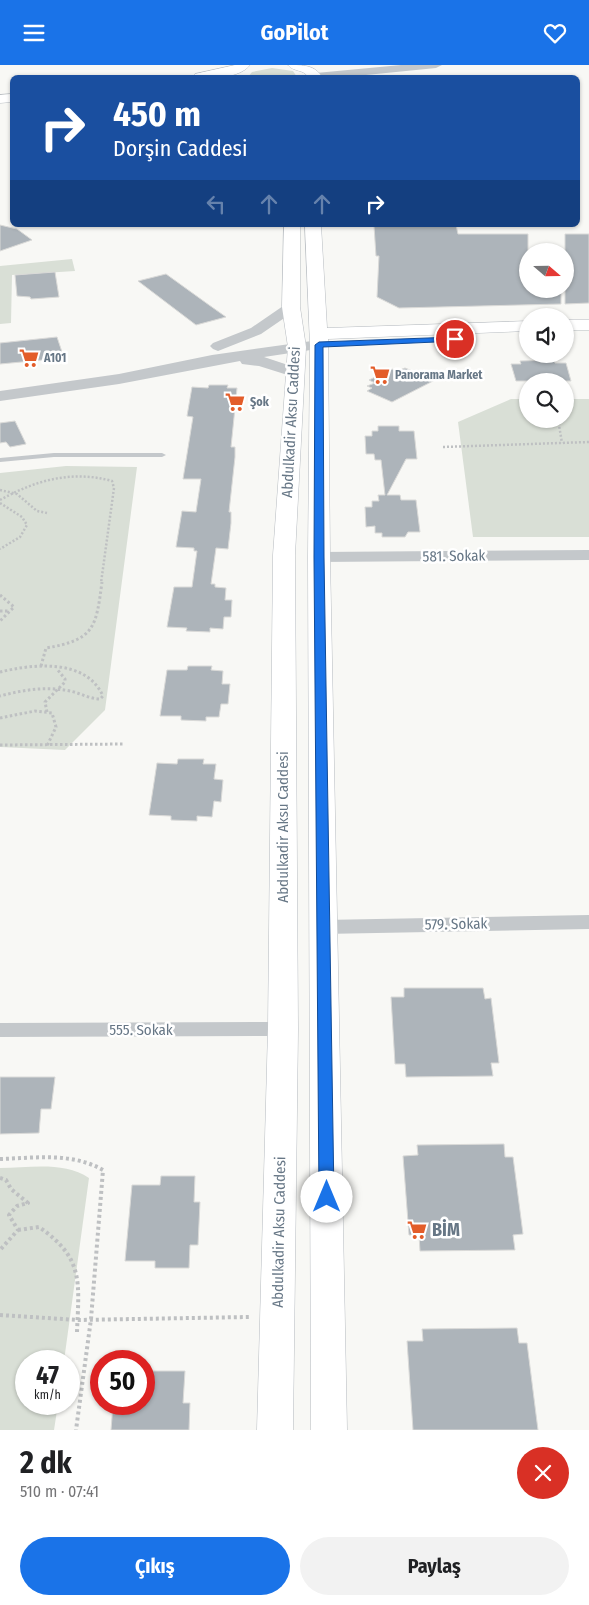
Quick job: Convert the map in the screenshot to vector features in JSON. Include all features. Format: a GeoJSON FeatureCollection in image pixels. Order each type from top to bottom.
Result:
{"type":"FeatureCollection","features":[{"type":"Feature","properties":{"kind":"main road"},"geometry":{"type":"LineString","coordinates":[[213,75],[239,71],[255,65]]}},
{"type":"Feature","properties":{"kind":"main road"},"geometry":{"type":"LineString","coordinates":[[294,65],[317,73]]}},
{"type":"Feature","properties":{"kind":"main road","name":"Abdulkadir Aksu Caddesi"},"geometry":{"type":"LineString","coordinates":[[292,227],[291,307],[305,347],[319,557],[329,1430]]}},
{"type":"Feature","properties":{"kind":"main road","name":"Abdulkadir Aksu Caddesi"},"geometry":{"type":"LineString","coordinates":[[275,1430],[283,1029],[284,555],[305,347],[313,227]]}},
{"type":"Feature","properties":{"kind":"main road"},"geometry":{"type":"LineString","coordinates":[[574,325],[589,325]]}},
{"type":"Feature","properties":{"kind":"main road"},"geometry":{"type":"LineString","coordinates":[[305,347],[519,327]]}},
{"type":"Feature","properties":{"kind":"main road"},"geometry":{"type":"LineString","coordinates":[[574,337],[589,336]]}},
{"type":"Feature","properties":{"kind":"main road"},"geometry":{"type":"LineString","coordinates":[[305,347],[519,338]]}},
{"type":"Feature","properties":{"kind":"street"},"geometry":{"type":"LineString","coordinates":[[317,73],[436,65]]}},
{"type":"Feature","properties":{"kind":"street"},"geometry":{"type":"LineString","coordinates":[[215,353],[261,328],[291,307]]}},
{"type":"Feature","properties":{"kind":"street"},"geometry":{"type":"LineString","coordinates":[[215,353],[260,361],[305,347]]}},
{"type":"Feature","properties":{"kind":"street"},"geometry":{"type":"LineString","coordinates":[[0,396],[119,379],[215,353],[305,347]]}},
{"type":"Feature","properties":{"kind":"street","name":"581. Sokak"},"geometry":{"type":"LineString","coordinates":[[319,557],[589,555]]}},
{"type":"Feature","properties":{"kind":"street","name":"579. Sokak"},"geometry":{"type":"LineString","coordinates":[[323,927],[589,922]]}},
{"type":"Feature","properties":{"kind":"street","name":"555. Sokak"},"geometry":{"type":"LineString","coordinates":[[0,1030],[283,1029]]}},
{"type":"Feature","properties":{"kind":"lane"},"geometry":{"type":"LineString","coordinates":[[0,460],[54,455],[162,455]]}},
{"type":"Feature","properties":{"kind":"path"},"geometry":{"type":"LineString","coordinates":[[560,428],[562,443]]}},
{"type":"Feature","properties":{"kind":"path"},"geometry":{"type":"LineString","coordinates":[[443,447],[589,442]]}},
{"type":"Feature","properties":{"kind":"path"},"geometry":{"type":"LineString","coordinates":[[0,549],[16,540],[26,531],[27,525],[22,517],[0,501],[11,493],[42,480],[61,477],[102,478],[112,481],[114,487],[97,616],[94,626],[86,636],[72,642],[46,647],[42,666]]}},
{"type":"Feature","properties":{"kind":"path"},"geometry":{"type":"LineString","coordinates":[[0,490],[17,494],[37,511],[47,513]]}},
{"type":"Feature","properties":{"kind":"path"},"geometry":{"type":"LineString","coordinates":[[0,595],[14,607],[0,621]]}},
{"type":"Feature","properties":{"kind":"path"},"geometry":{"type":"LineString","coordinates":[[0,611],[10,611]]}},
{"type":"Feature","properties":{"kind":"path"},"geometry":{"type":"LineString","coordinates":[[0,673],[25,666],[42,666],[56,669],[90,677],[96,683],[103,696],[96,700],[83,694],[60,689],[32,689],[0,696]]}},
{"type":"Feature","properties":{"kind":"path"},"geometry":{"type":"LineString","coordinates":[[47,712],[45,703],[65,682],[65,679],[56,669]]}},
{"type":"Feature","properties":{"kind":"path"},"geometry":{"type":"LineString","coordinates":[[0,718],[35,711],[52,713],[56,727],[47,746]]}},
{"type":"Feature","properties":{"kind":"path"},"geometry":{"type":"LineString","coordinates":[[0,745],[124,744]]}},
{"type":"Feature","properties":{"kind":"path"},"geometry":{"type":"LineString","coordinates":[[0,1159],[72,1157],[86,1160],[104,1170],[91,1319],[76,1430]]}},
{"type":"Feature","properties":{"kind":"path"},"geometry":{"type":"LineString","coordinates":[[0,1178],[6,1180],[11,1189],[28,1203],[22,1203],[14,1207],[9,1215],[18,1230]]}},
{"type":"Feature","properties":{"kind":"path"},"geometry":{"type":"LineString","coordinates":[[0,1250],[18,1230],[39,1227],[60,1243],[71,1257],[80,1285],[77,1332]]}},
{"type":"Feature","properties":{"kind":"path"},"geometry":{"type":"LineString","coordinates":[[0,1315],[78,1320],[277,1315]]}},
{"type":"Feature","properties":{"kind":"shaded area"},"geometry":{"type":"Polygon","coordinates":[[[272,68],[293,71],[296,75],[250,75],[252,72],[272,68]]]}},
{"type":"Feature","properties":{"kind":"shaded area"},"geometry":{"type":"Polygon","coordinates":[[[72,259],[75,271],[12,275],[11,323],[0,324],[0,266],[72,259]]]}},
{"type":"Feature","properties":{"kind":"shaded area"},"geometry":{"type":"Polygon","coordinates":[[[511,399],[519,399],[519,428],[574,428],[574,399],[589,399],[589,537],[473,537],[458,422],[511,399]]]}},
{"type":"Feature","properties":{"kind":"shaded area"},"geometry":{"type":"Polygon","coordinates":[[[66,466],[137,467],[105,710],[65,750],[0,747],[0,473],[66,466]]]}},
{"type":"Feature","properties":{"kind":"shaded area"},"geometry":{"type":"Polygon","coordinates":[[[58,1167],[69,1169],[89,1178],[66,1350],[15,1350],[15,1415],[56,1415],[54,1430],[0,1430],[0,1168],[58,1167]]]}},
{"type":"Feature","properties":{"kind":"building"},"geometry":{"type":"Polygon","coordinates":[[[0,225],[17,229],[32,240],[0,251],[0,225]]]}},
{"type":"Feature","properties":{"kind":"building"},"geometry":{"type":"Polygon","coordinates":[[[374,227],[456,227],[458,234],[528,234],[528,243],[519,243],[519,298],[561,298],[561,304],[399,308],[377,297],[379,256],[376,256],[374,227]]]}},
{"type":"Feature","properties":{"kind":"building"},"geometry":{"type":"Polygon","coordinates":[[[565,234],[589,234],[589,303],[565,304],[565,298],[574,298],[574,243],[565,243],[565,234]]]}},
{"type":"Feature","properties":{"kind":"building"},"geometry":{"type":"Polygon","coordinates":[[[55,272],[59,297],[31,299],[30,297],[17,296],[15,275],[55,272]]]}},
{"type":"Feature","properties":{"kind":"building"},"geometry":{"type":"Polygon","coordinates":[[[166,274],[226,317],[196,325],[138,281],[166,274]]]}},
{"type":"Feature","properties":{"kind":"building"},"geometry":{"type":"Polygon","coordinates":[[[57,337],[64,358],[0,364],[0,343],[57,337]]]}},
{"type":"Feature","properties":{"kind":"building"},"geometry":{"type":"Polygon","coordinates":[[[566,363],[569,373],[519,373],[519,381],[516,381],[511,364],[566,363]]]}},
{"type":"Feature","properties":{"kind":"building"},"geometry":{"type":"Polygon","coordinates":[[[405,368],[435,380],[392,402],[367,391],[372,388],[367,386],[375,383],[369,380],[392,369],[397,371],[405,368]]]}},
{"type":"Feature","properties":{"kind":"building"},"geometry":{"type":"Polygon","coordinates":[[[209,385],[228,385],[227,388],[237,388],[231,447],[235,447],[235,457],[229,512],[231,512],[231,523],[228,549],[216,548],[211,584],[215,584],[215,587],[226,588],[225,600],[232,600],[231,617],[224,617],[223,629],[210,628],[210,632],[186,631],[187,628],[167,627],[174,587],[192,587],[197,551],[194,551],[194,548],[176,547],[182,511],[196,512],[201,479],[183,479],[193,417],[187,416],[192,387],[208,388],[209,385]]]}},
{"type":"Feature","properties":{"kind":"building"},"geometry":{"type":"Polygon","coordinates":[[[15,421],[26,444],[10,447],[6,442],[0,443],[0,423],[15,421]]]}},
{"type":"Feature","properties":{"kind":"building"},"geometry":{"type":"Polygon","coordinates":[[[378,426],[399,426],[399,431],[414,431],[417,459],[406,459],[387,495],[400,495],[401,500],[416,500],[420,532],[408,532],[405,537],[382,537],[382,533],[375,533],[375,526],[366,527],[365,507],[372,507],[372,501],[379,501],[378,495],[385,495],[381,460],[375,460],[374,454],[366,454],[365,436],[372,436],[372,431],[378,431],[378,426]]]}},
{"type":"Feature","properties":{"kind":"building"},"geometry":{"type":"Polygon","coordinates":[[[188,666],[212,666],[211,670],[223,671],[222,684],[230,684],[228,704],[221,704],[219,717],[206,717],[206,721],[181,720],[181,716],[160,716],[167,670],[187,670],[188,666]]]}},
{"type":"Feature","properties":{"kind":"building"},"geometry":{"type":"Polygon","coordinates":[[[178,759],[204,759],[203,764],[216,764],[214,779],[223,780],[221,802],[214,801],[212,817],[197,816],[197,821],[171,820],[171,816],[149,815],[157,763],[177,764],[178,759]]]}},
{"type":"Feature","properties":{"kind":"building"},"geometry":{"type":"Polygon","coordinates":[[[404,988],[483,988],[485,999],[491,998],[499,1063],[491,1063],[493,1076],[406,1077],[405,1064],[395,1064],[391,997],[404,997],[404,988]]]}},
{"type":"Feature","properties":{"kind":"building"},"geometry":{"type":"Polygon","coordinates":[[[0,1077],[55,1077],[51,1109],[41,1109],[39,1133],[0,1134],[0,1077]]]}},
{"type":"Feature","properties":{"kind":"building"},"geometry":{"type":"Polygon","coordinates":[[[504,1144],[505,1157],[513,1157],[523,1234],[513,1235],[515,1250],[420,1251],[419,1235],[409,1235],[403,1156],[418,1155],[417,1145],[504,1144]]]}},
{"type":"Feature","properties":{"kind":"building"},"geometry":{"type":"Polygon","coordinates":[[[161,1176],[195,1176],[194,1202],[200,1202],[198,1245],[190,1245],[189,1268],[155,1268],[155,1261],[125,1261],[132,1185],[160,1185],[161,1176]]]}},
{"type":"Feature","properties":{"kind":"building"},"geometry":{"type":"Polygon","coordinates":[[[517,1328],[519,1343],[527,1343],[538,1430],[413,1430],[407,1341],[423,1341],[422,1329],[517,1328]]]}},
{"type":"Feature","properties":{"kind":"building"},"geometry":{"type":"Polygon","coordinates":[[[155,1371],[185,1371],[183,1403],[190,1403],[189,1430],[111,1430],[112,1415],[155,1415],[155,1371]]]}},
{"type":"Feature","properties":{"kind":"place","name":"A101"},"geometry":{"type":"Point","coordinates":[29,358]}},
{"type":"Feature","properties":{"kind":"place","name":"Panorama Market"},"geometry":{"type":"Point","coordinates":[380,375]}},
{"type":"Feature","properties":{"kind":"place","name":"Şok"},"geometry":{"type":"Point","coordinates":[235,402]}},
{"type":"Feature","properties":{"kind":"place","name":"BİM"},"geometry":{"type":"Point","coordinates":[417,1230]}},
{"type":"Feature","properties":{"kind":"route"},"geometry":{"type":"LineString","coordinates":[[327,1197],[319,557],[319,345],[455,339]]}}]}
